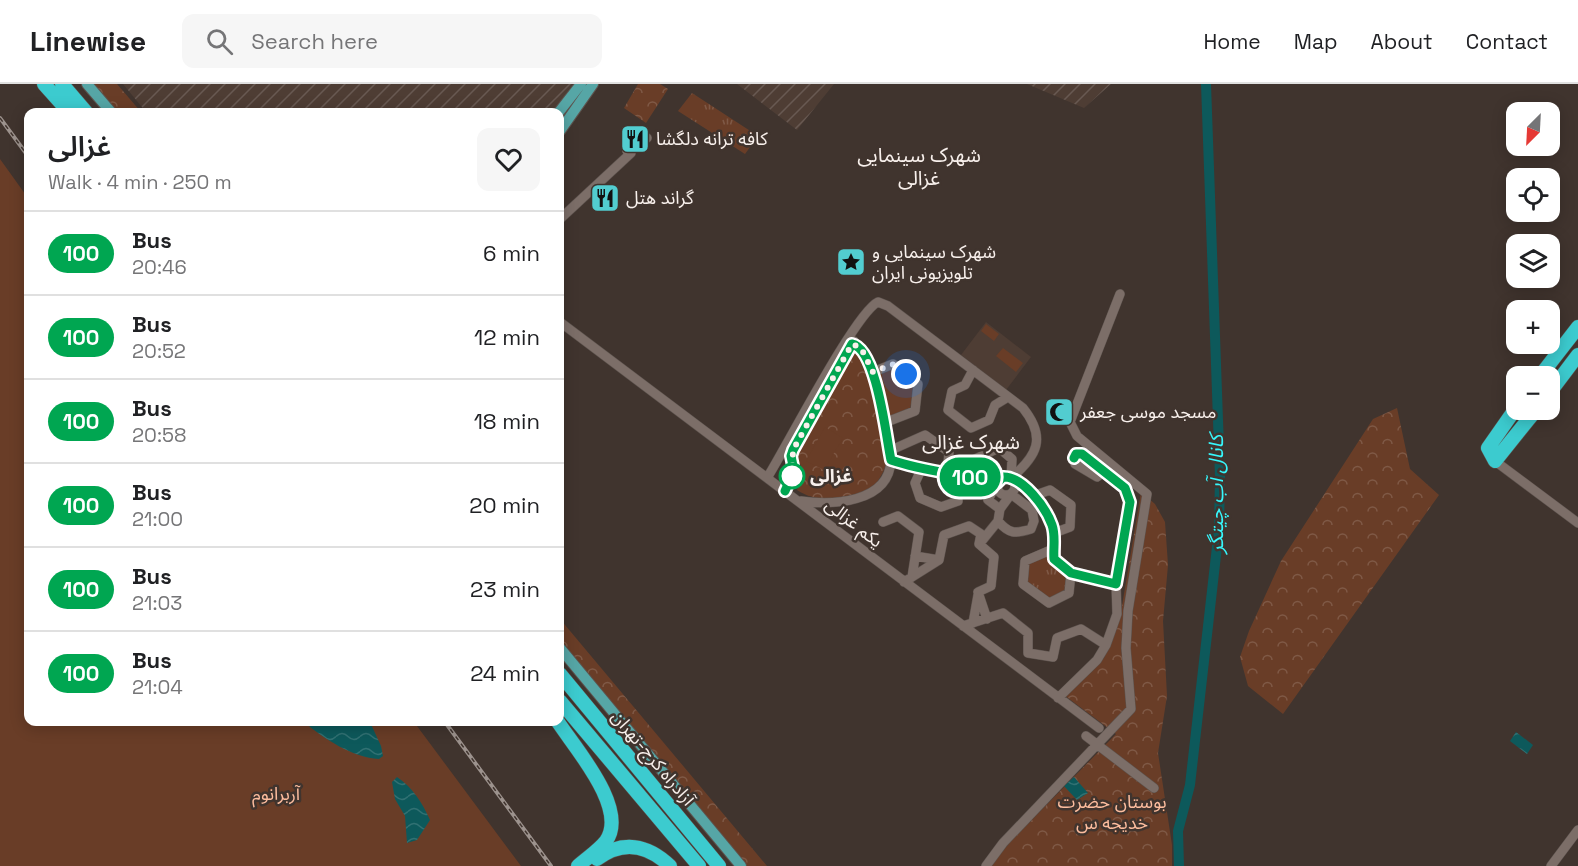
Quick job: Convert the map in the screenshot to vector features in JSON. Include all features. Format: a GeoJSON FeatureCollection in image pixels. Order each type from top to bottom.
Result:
{"type":"FeatureCollection","features":[{"type":"Feature","properties":{"kind":"highway"},"geometry":{"type":"LineString","coordinates":[[44,84],[65,108]]}},
{"type":"Feature","properties":{"kind":"highway"},"geometry":{"type":"LineString","coordinates":[[62,84],[83,108]]}},
{"type":"Feature","properties":{"kind":"highway"},"geometry":{"type":"LineString","coordinates":[[1548,366],[1578,327]]}},
{"type":"Feature","properties":{"kind":"highway"},"geometry":{"type":"LineString","coordinates":[[1560,379],[1578,356]]}},
{"type":"Feature","properties":{"kind":"highway"},"geometry":{"type":"LineString","coordinates":[[1508,420],[1488,448],[1495,461],[1528,420]]}},
{"type":"Feature","properties":{"kind":"highway","name":"آزادراه کرج-تهران"},"geometry":{"type":"LineString","coordinates":[[564,679],[719,866]]}},
{"type":"Feature","properties":{"kind":"highway"},"geometry":{"type":"LineString","coordinates":[[564,705],[699,866]]}},
{"type":"Feature","properties":{"kind":"highway"},"geometry":{"type":"LineString","coordinates":[[561,726],[609,800],[612,819],[607,840],[578,866]]}},
{"type":"Feature","properties":{"kind":"highway"},"geometry":{"type":"LineString","coordinates":[[588,866],[609,850],[625,846],[649,850],[670,866]]}},
{"type":"Feature","properties":{"kind":"main road"},"geometry":{"type":"LineString","coordinates":[[87,84],[108,108]]}},
{"type":"Feature","properties":{"kind":"main road"},"geometry":{"type":"LineString","coordinates":[[563,108],[588,85]]}},
{"type":"Feature","properties":{"kind":"main road"},"geometry":{"type":"LineString","coordinates":[[564,124],[588,85]]}},
{"type":"Feature","properties":{"kind":"main road"},"geometry":{"type":"LineString","coordinates":[[564,653],[741,866]]}},
{"type":"Feature","properties":{"kind":"street"},"geometry":{"type":"LineString","coordinates":[[564,215],[631,153],[627,151]]}},
{"type":"Feature","properties":{"kind":"street"},"geometry":{"type":"LineString","coordinates":[[986,866],[1003,843],[1131,709],[1126,648],[1128,611],[1147,494],[1077,436],[1071,422],[1120,294]]}},
{"type":"Feature","properties":{"kind":"street"},"geometry":{"type":"LineString","coordinates":[[767,478],[801,427],[868,309],[878,302],[888,306],[1030,416],[1036,440],[1033,456],[1011,478]]}},
{"type":"Feature","properties":{"kind":"street","name":"یکم غزالی"},"geometry":{"type":"LineString","coordinates":[[564,325],[767,478],[968,625],[1099,728]]}},
{"type":"Feature","properties":{"kind":"street"},"geometry":{"type":"LineString","coordinates":[[798,501],[831,504],[866,495],[877,489],[890,455],[873,372],[861,348],[848,344]]}},
{"type":"Feature","properties":{"kind":"street"},"geometry":{"type":"LineString","coordinates":[[873,372],[894,364],[918,384],[915,411],[884,423]]}},
{"type":"Feature","properties":{"kind":"street"},"geometry":{"type":"LineString","coordinates":[[973,370],[965,385],[952,391],[948,410],[963,422],[971,428],[989,420],[995,405],[1008,397]]}},
{"type":"Feature","properties":{"kind":"street"},"geometry":{"type":"LineString","coordinates":[[785,491],[794,471],[791,456],[801,427]]}},
{"type":"Feature","properties":{"kind":"street"},"geometry":{"type":"LineString","coordinates":[[890,455],[925,435],[949,452],[958,501],[941,507],[920,498],[915,483],[921,470]]}},
{"type":"Feature","properties":{"kind":"street"},"geometry":{"type":"LineString","coordinates":[[974,477],[975,459],[999,448],[1012,459],[1011,478],[1015,486],[1000,509],[998,521],[979,544]]}},
{"type":"Feature","properties":{"kind":"street"},"geometry":{"type":"LineString","coordinates":[[890,455],[921,470],[974,477],[997,483]]}},
{"type":"Feature","properties":{"kind":"street"},"geometry":{"type":"LineString","coordinates":[[778,461],[782,459],[794,465]]}},
{"type":"Feature","properties":{"kind":"street"},"geometry":{"type":"LineString","coordinates":[[1495,461],[1578,523]]}},
{"type":"Feature","properties":{"kind":"street"},"geometry":{"type":"LineString","coordinates":[[1058,698],[1097,660],[1106,645],[1117,614],[1116,584],[1130,502],[1125,488],[1104,471]]}},
{"type":"Feature","properties":{"kind":"street"},"geometry":{"type":"LineString","coordinates":[[1000,509],[988,500],[1003,477],[1011,478],[1030,493],[1052,524],[1054,559],[1071,573],[1116,584]]}},
{"type":"Feature","properties":{"kind":"street"},"geometry":{"type":"LineString","coordinates":[[997,483],[999,492],[1005,495],[1050,490],[1071,505],[1070,527],[1054,533]]}},
{"type":"Feature","properties":{"kind":"street"},"geometry":{"type":"LineString","coordinates":[[998,521],[1006,531],[1017,533],[1030,529],[1034,521],[1032,510],[1027,503],[1011,494]]}},
{"type":"Feature","properties":{"kind":"street"},"geometry":{"type":"LineString","coordinates":[[883,522],[898,516],[919,532],[908,580]]}},
{"type":"Feature","properties":{"kind":"street"},"geometry":{"type":"LineString","coordinates":[[908,580],[939,560],[944,535],[969,526],[981,534],[979,544]]}},
{"type":"Feature","properties":{"kind":"street"},"geometry":{"type":"LineString","coordinates":[[968,625],[978,592],[991,586],[994,557],[979,544]]}},
{"type":"Feature","properties":{"kind":"street"},"geometry":{"type":"LineString","coordinates":[[1053,549],[1026,561],[1023,584],[1049,603],[1069,593],[1071,573]]}},
{"type":"Feature","properties":{"kind":"street"},"geometry":{"type":"LineString","coordinates":[[915,556],[939,560]]}},
{"type":"Feature","properties":{"kind":"street"},"geometry":{"type":"LineString","coordinates":[[978,592],[987,619]]}},
{"type":"Feature","properties":{"kind":"street"},"geometry":{"type":"LineString","coordinates":[[968,625],[1004,613],[1028,633],[1028,653],[1053,657],[1057,638],[1081,629],[1106,645]]}},
{"type":"Feature","properties":{"kind":"street"},"geometry":{"type":"LineString","coordinates":[[1086,736],[1154,788]]}},
{"type":"Feature","properties":{"kind":"street"},"geometry":{"type":"LineString","coordinates":[[1551,866],[1578,830]]}},
{"type":"Feature","properties":{"kind":"shaded area"},"geometry":{"type":"Polygon","coordinates":[[[123,84],[573,84],[555,108],[143,108],[123,84]]]}},
{"type":"Feature","properties":{"kind":"shaded area"},"geometry":{"type":"Polygon","coordinates":[[[737,84],[834,84],[797,130],[737,84]]]}},
{"type":"Feature","properties":{"kind":"shaded area"},"geometry":{"type":"Polygon","coordinates":[[[1027,84],[1111,84],[1084,108],[1027,84]]]}},
{"type":"Feature","properties":{"kind":"shaded area"},"geometry":{"type":"Polygon","coordinates":[[[986,322],[1031,357],[1006,390],[961,355],[986,322]]]}},
{"type":"Feature","properties":{"kind":"green space"},"geometry":{"type":"Polygon","coordinates":[[[92,84],[117,84],[138,108],[113,108],[92,84]]]}},
{"type":"Feature","properties":{"kind":"green space"},"geometry":{"type":"Polygon","coordinates":[[[638,84],[660,84],[668,89],[646,123],[624,108],[638,84]]]}},
{"type":"Feature","properties":{"kind":"green space"},"geometry":{"type":"Polygon","coordinates":[[[692,93],[758,136],[745,154],[678,111],[692,93]]]}},
{"type":"Feature","properties":{"kind":"green space","name":"آربرانوم"},"geometry":{"type":"Polygon","coordinates":[[[0,159],[24,192],[24,726],[417,726],[521,866],[0,866],[0,159]]]}},
{"type":"Feature","properties":{"kind":"green space"},"geometry":{"type":"Polygon","coordinates":[[[986,324],[999,334],[994,341],[981,331],[986,324]]]}},
{"type":"Feature","properties":{"kind":"green space"},"geometry":{"type":"Polygon","coordinates":[[[856,348],[867,367],[877,401],[887,451],[886,464],[872,489],[844,497],[815,498],[797,490],[804,472],[795,454],[852,349],[856,348]]]}},
{"type":"Feature","properties":{"kind":"green space"},"geometry":{"type":"Polygon","coordinates":[[[1003,348],[1023,363],[1016,372],[996,356],[1003,348]]]}},
{"type":"Feature","properties":{"kind":"green space"},"geometry":{"type":"Polygon","coordinates":[[[894,367],[915,384],[910,409],[887,418],[878,372],[894,367]]]}},
{"type":"Feature","properties":{"kind":"green space"},"geometry":{"type":"Polygon","coordinates":[[[1397,408],[1410,469],[1439,495],[1283,714],[1248,686],[1240,657],[1249,631],[1281,561],[1373,419],[1397,408]]]}},
{"type":"Feature","properties":{"kind":"green space"},"geometry":{"type":"Polygon","coordinates":[[[825,427],[843,438],[824,470],[806,461],[825,427]]]}},
{"type":"Feature","properties":{"kind":"green space","name":"بوستان حضرت خدیجه س"},"geometry":{"type":"Polygon","coordinates":[[[1141,492],[1155,504],[1165,522],[1168,565],[1163,621],[1167,696],[1158,753],[1172,845],[1172,866],[991,866],[1010,842],[1116,734],[1064,695],[1104,658],[1120,618],[1141,492]]]}},
{"type":"Feature","properties":{"kind":"green space"},"geometry":{"type":"Polygon","coordinates":[[[1050,554],[1067,574],[1065,592],[1048,599],[1026,582],[1029,562],[1050,554]]]}},
{"type":"Feature","properties":{"kind":"green space"},"geometry":{"type":"Polygon","coordinates":[[[564,624],[767,866],[745,866],[564,647],[564,624]]]}},
{"type":"Feature","properties":{"kind":"water"},"geometry":{"type":"Polygon","coordinates":[[[309,726],[372,726],[383,756],[379,759],[359,755],[309,726]]]}},
{"type":"Feature","properties":{"kind":"water"},"geometry":{"type":"Polygon","coordinates":[[[1516,732],[1533,745],[1527,754],[1510,741],[1516,732]]]}},
{"type":"Feature","properties":{"kind":"water"},"geometry":{"type":"Polygon","coordinates":[[[397,777],[416,796],[430,820],[417,840],[407,843],[405,816],[395,799],[392,782],[397,777]]]}},
{"type":"Feature","properties":{"kind":"water"},"geometry":{"type":"Polygon","coordinates":[[[1074,777],[1088,793],[1077,800],[1064,786],[1074,777]]]}},
{"type":"Feature","properties":{"kind":"waterway","name":"کانال آب چیتگر"},"geometry":{"type":"LineString","coordinates":[[1179,866],[1178,831],[1190,785],[1219,529],[1220,476],[1206,84]]}},
{"type":"Feature","properties":{"kind":"railway"},"geometry":{"type":"LineString","coordinates":[[0,118],[24,151]]}},
{"type":"Feature","properties":{"kind":"railway"},"geometry":{"type":"LineString","coordinates":[[448,726],[551,866]]}},
{"type":"Feature","properties":{"kind":"bus line","name":"100"},"geometry":{"type":"LineString","coordinates":[[785,491],[794,471],[791,456],[793,450],[852,344],[861,348],[873,372],[891,460],[921,470],[974,477],[997,483],[1003,477],[1011,478],[1028,490],[1052,524],[1054,559],[1071,573],[1116,584],[1130,502],[1125,488],[1108,474],[1082,454],[1076,454],[1074,458]]}},
{"type":"Feature","properties":{"kind":"place","name":"کافه ترانه دلگشا"},"geometry":{"type":"Point","coordinates":[635,139]}},
{"type":"Feature","properties":{"kind":"place","name":"گراند هتل"},"geometry":{"type":"Point","coordinates":[605,198]}},
{"type":"Feature","properties":{"kind":"place","name":"شهرک سینمایی و تلویزیونی ایران"},"geometry":{"type":"Point","coordinates":[851,262]}},
{"type":"Feature","properties":{"kind":"place","name":"مسجد موسی جعفر"},"geometry":{"type":"Point","coordinates":[1059,412]}},
{"type":"Feature","properties":{"kind":"place","name":"غزالی"},"geometry":{"type":"Point","coordinates":[792,476]}},
{"type":"Feature","properties":{"kind":"district","name":"شهرک سینمایی غزالی"},"geometry":{"type":"Point","coordinates":[919,166]}},
{"type":"Feature","properties":{"kind":"district","name":"شهرک غزالی"},"geometry":{"type":"Point","coordinates":[971,442]}},
{"type":"Feature","properties":{"kind":"route"},"geometry":{"type":"LineString","coordinates":[[792,476],[794,471],[791,456],[793,450],[852,344],[861,348],[873,372],[894,364],[906,374]]}}]}
